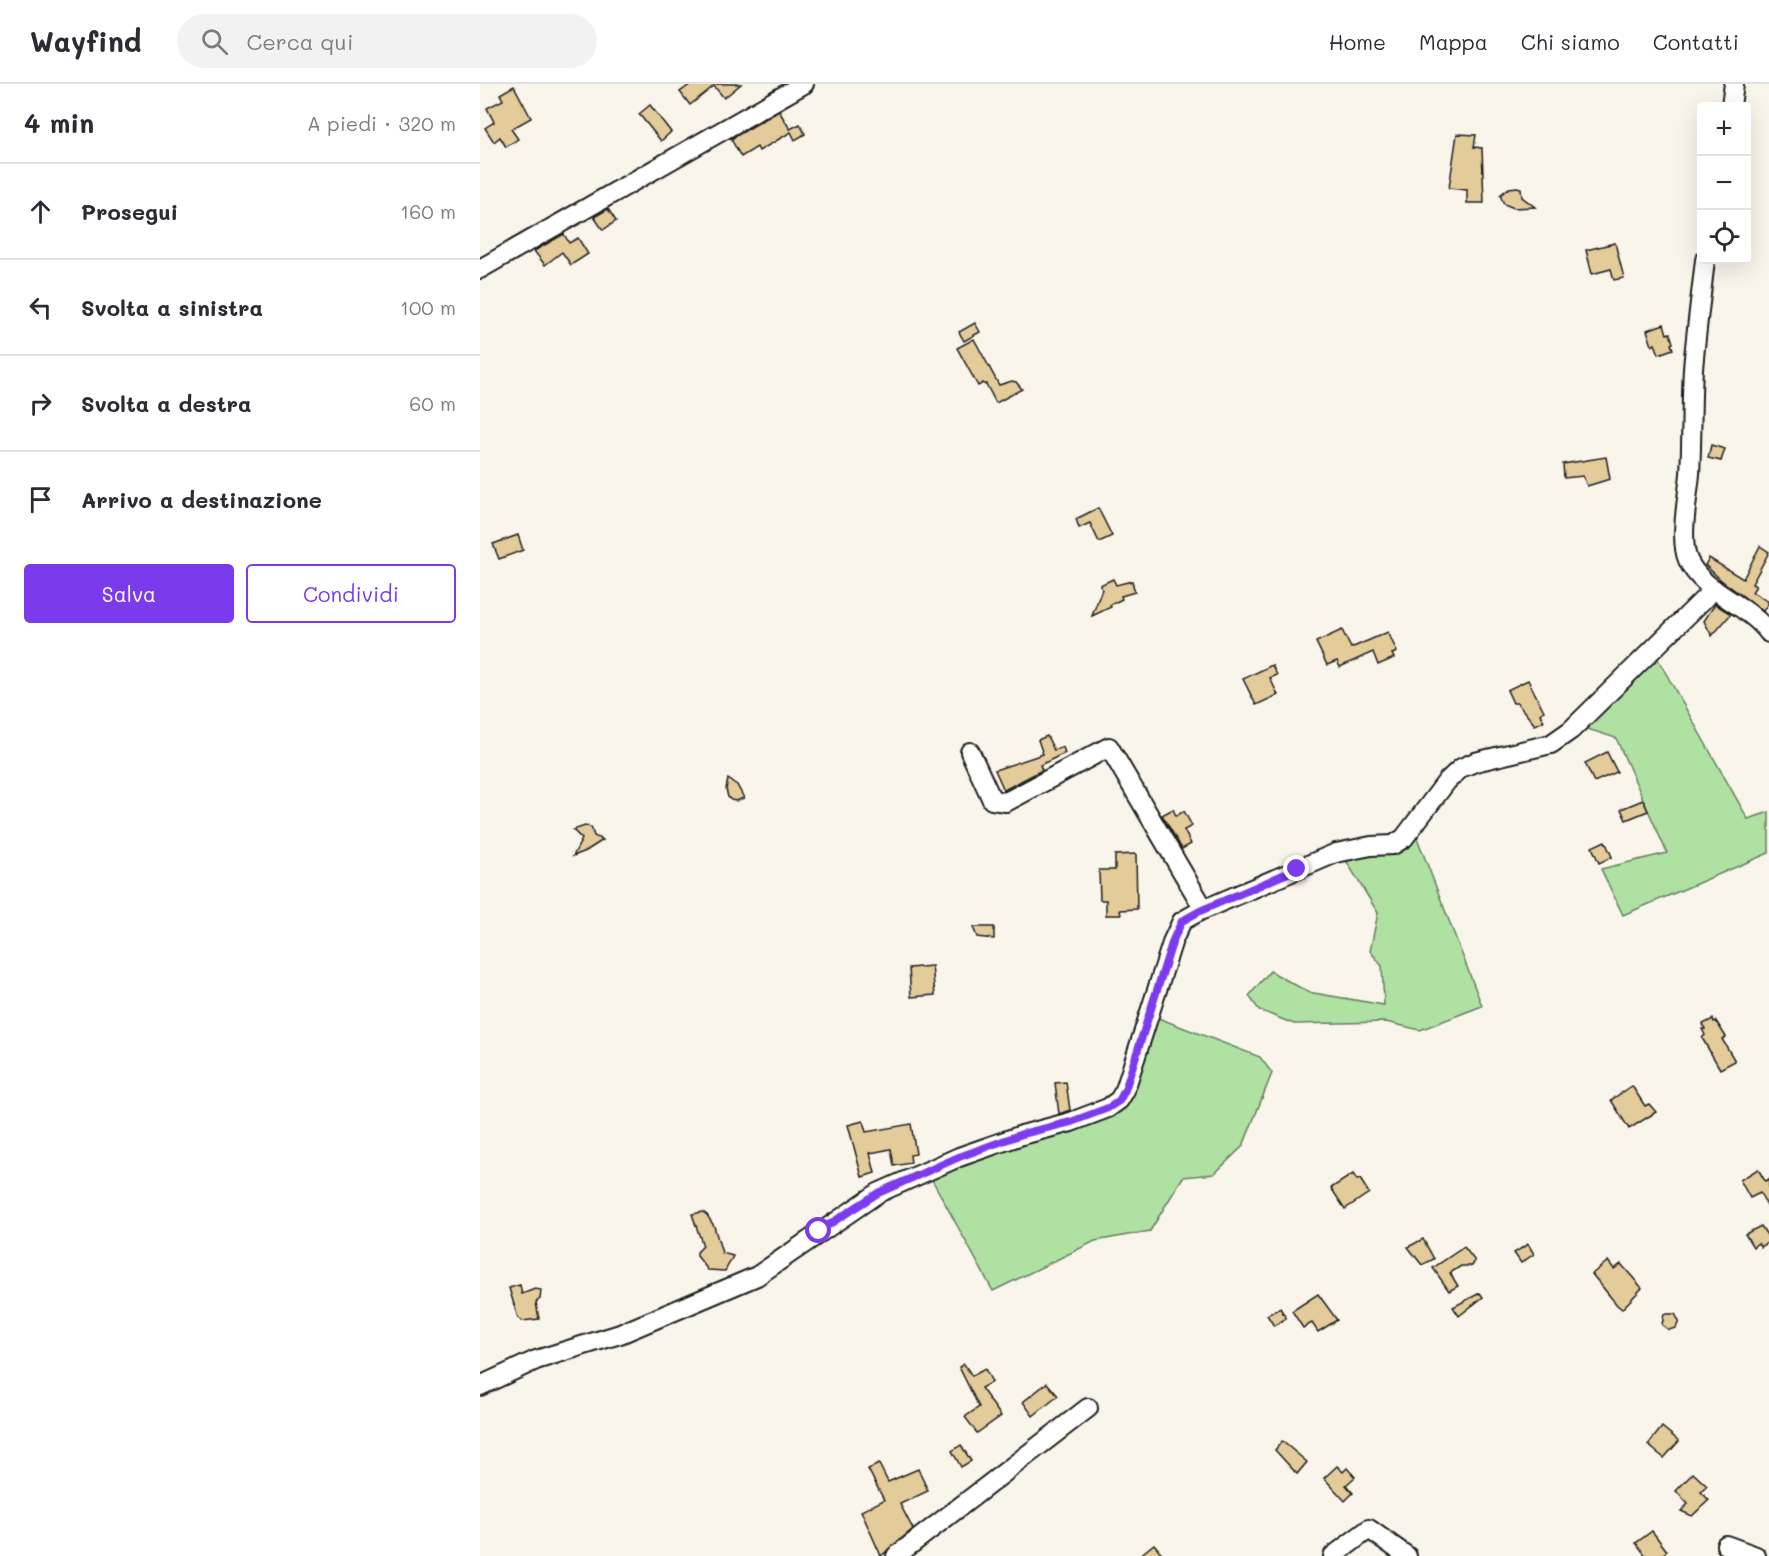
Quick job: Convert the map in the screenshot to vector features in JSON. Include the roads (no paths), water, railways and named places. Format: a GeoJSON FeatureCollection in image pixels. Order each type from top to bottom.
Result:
{"type":"FeatureCollection","features":[{"type":"Feature","properties":{"kind":"street"},"geometry":{"type":"LineString","coordinates":[[480,269],[804,84]]}},
{"type":"Feature","properties":{"kind":"street"},"geometry":{"type":"LineString","coordinates":[[1732,102],[1734,84]]}},
{"type":"Feature","properties":{"kind":"street"},"geometry":{"type":"LineString","coordinates":[[1706,264],[1693,369],[1690,472],[1684,543],[1688,559],[1695,572],[1739,605],[1769,633]]}},
{"type":"Feature","properties":{"kind":"street"},"geometry":{"type":"LineString","coordinates":[[480,1386],[536,1360],[621,1334],[756,1276],[819,1231],[888,1188],[959,1157],[1022,1134],[1071,1122],[1108,1108],[1119,1101],[1125,1090],[1173,940],[1182,921],[1204,909],[1336,852],[1394,845],[1404,838],[1447,781],[1461,768],[1475,762],[1551,744],[1571,730],[1714,588]]}},
{"type":"Feature","properties":{"kind":"street"},"geometry":{"type":"LineString","coordinates":[[970,752],[992,800],[1006,802],[1109,747],[1204,909]]}},
{"type":"Feature","properties":{"kind":"street"},"geometry":{"type":"LineString","coordinates":[[896,1556],[1088,1407]]}},
{"type":"Feature","properties":{"kind":"street"},"geometry":{"type":"LineString","coordinates":[[1333,1556],[1369,1529],[1407,1556]]}},
{"type":"Feature","properties":{"kind":"street"},"geometry":{"type":"LineString","coordinates":[[1726,1545],[1756,1556]]}}]}
